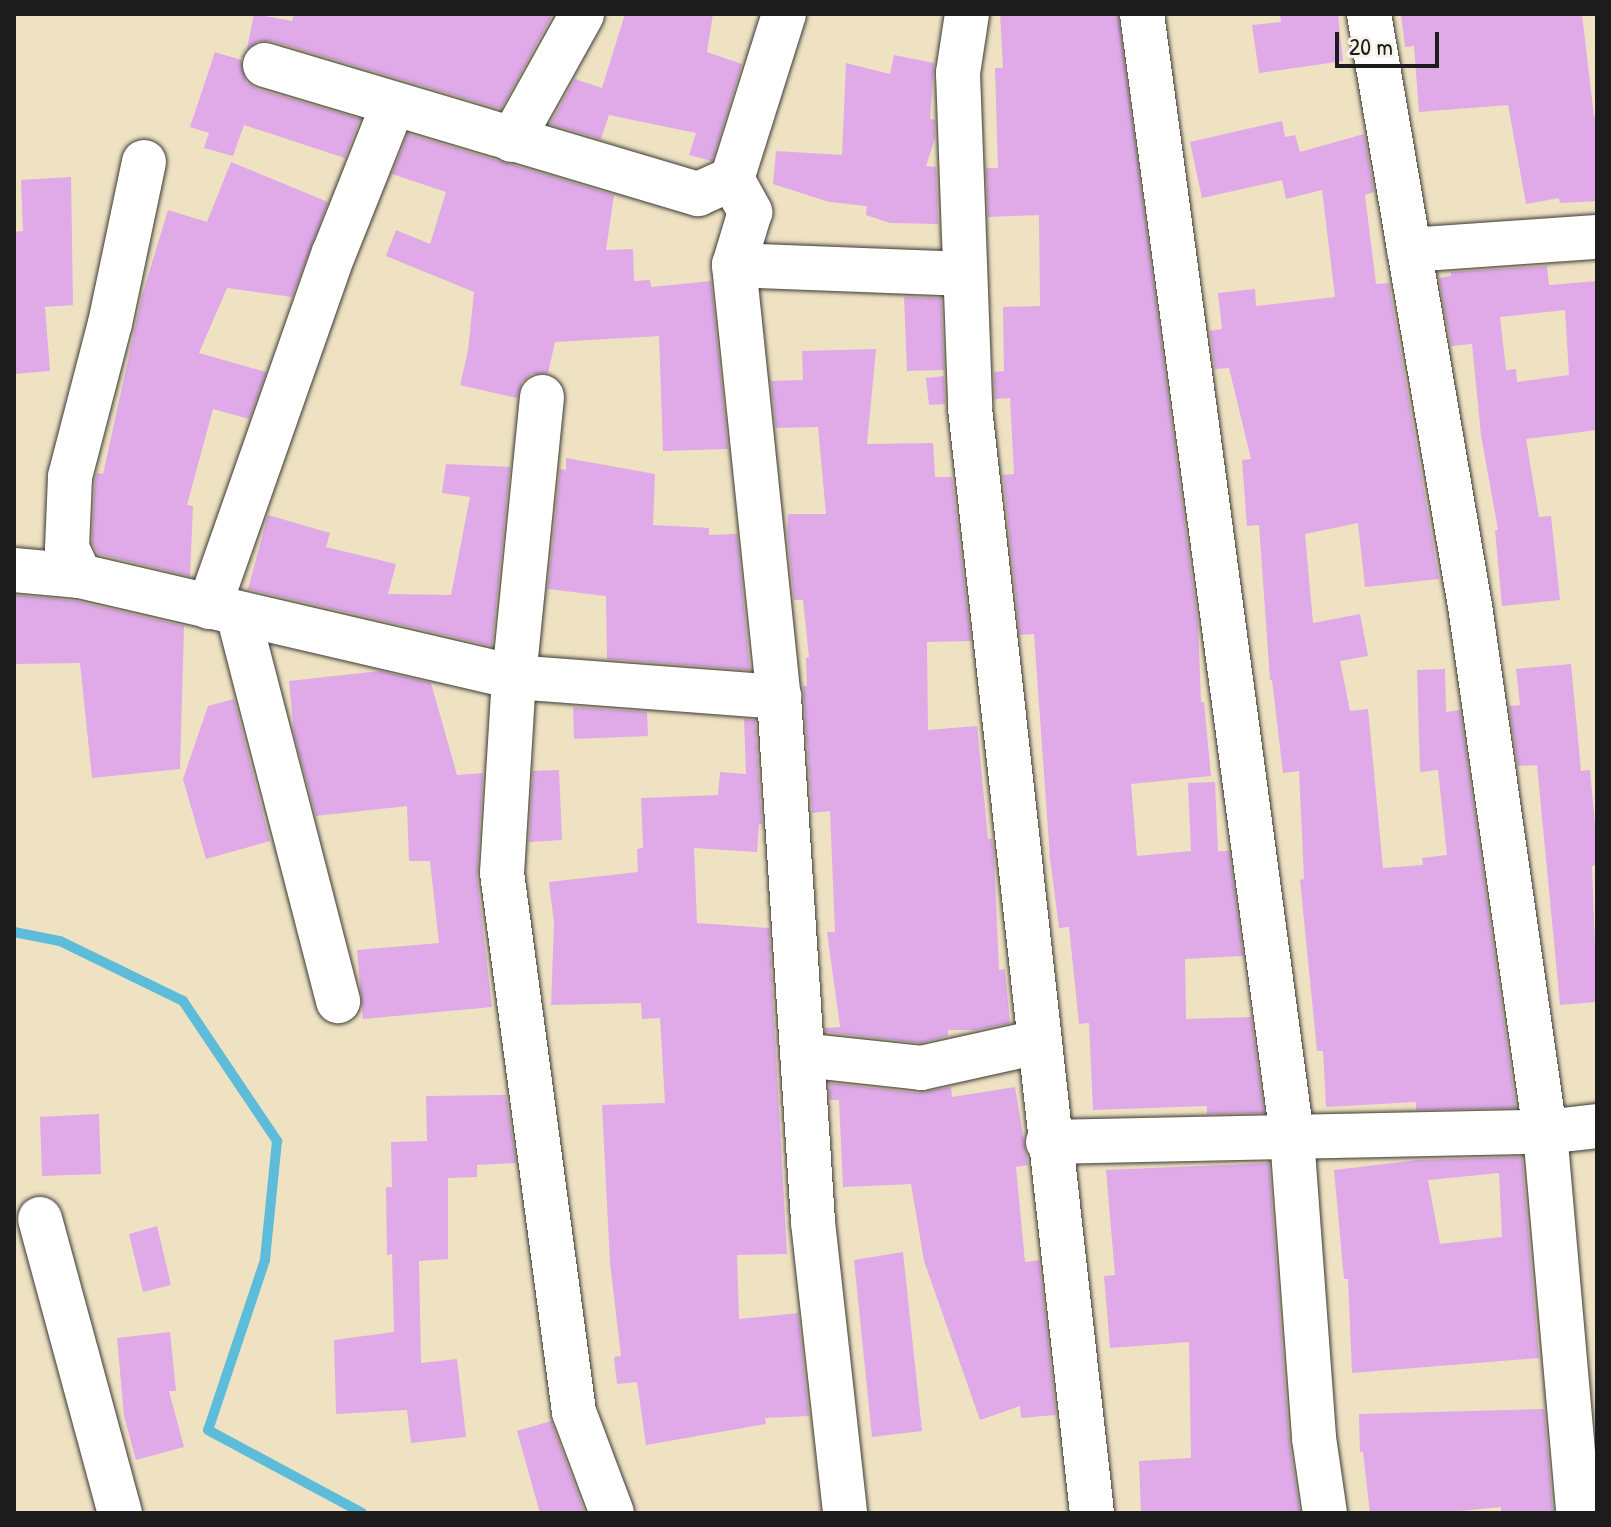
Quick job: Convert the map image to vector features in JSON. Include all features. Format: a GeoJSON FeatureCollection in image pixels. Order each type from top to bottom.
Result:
{"type":"FeatureCollection","features":[{"type":"Feature","properties":{"kind":"street"},"geometry":{"type":"LineString","coordinates":[[512,140],[582,14]]}},
{"type":"Feature","properties":{"kind":"street"},"geometry":{"type":"LineString","coordinates":[[784,14],[732,179],[750,212],[734,265],[779,697],[813,1222],[845,1513]]}},
{"type":"Feature","properties":{"kind":"street"},"geometry":{"type":"LineString","coordinates":[[967,14],[958,73],[970,408],[1048,1142],[1092,1513]]}},
{"type":"Feature","properties":{"kind":"street"},"geometry":{"type":"LineString","coordinates":[[1142,14],[1292,1137],[1314,1438],[1325,1513]]}},
{"type":"Feature","properties":{"kind":"street"},"geometry":{"type":"LineString","coordinates":[[1369,14],[1470,606],[1545,1132],[1578,1513]]}},
{"type":"Feature","properties":{"kind":"street"},"geometry":{"type":"LineString","coordinates":[[265,65],[698,194],[732,179]]}},
{"type":"Feature","properties":{"kind":"street"},"geometry":{"type":"LineString","coordinates":[[338,1001],[223,610],[334,253],[393,105]]}},
{"type":"Feature","properties":{"kind":"street"},"geometry":{"type":"LineString","coordinates":[[80,576],[67,548],[70,477],[110,323],[144,162]]}},
{"type":"Feature","properties":{"kind":"street"},"geometry":{"type":"LineString","coordinates":[[1409,250],[1597,237]]}},
{"type":"Feature","properties":{"kind":"street"},"geometry":{"type":"LineString","coordinates":[[734,265],[965,274]]}},
{"type":"Feature","properties":{"kind":"street"},"geometry":{"type":"LineString","coordinates":[[542,397],[514,677],[502,873],[574,1412],[612,1513]]}},
{"type":"Feature","properties":{"kind":"street"},"geometry":{"type":"LineString","coordinates":[[14,570],[80,576],[514,677],[779,697]]}},
{"type":"Feature","properties":{"kind":"street"},"geometry":{"type":"LineString","coordinates":[[802,1055],[921,1068],[1038,1042]]}},
{"type":"Feature","properties":{"kind":"street"},"geometry":{"type":"LineString","coordinates":[[1048,1142],[1545,1132],[1597,1126]]}},
{"type":"Feature","properties":{"kind":"street"},"geometry":{"type":"LineString","coordinates":[[40,1219],[120,1513]]}},
{"type":"Feature","properties":{"kind":"building"},"geometry":{"type":"Polygon","coordinates":[[[254,14],[292,21],[294,14],[553,14],[501,109],[272,41],[258,41],[247,49],[254,14]]]}},
{"type":"Feature","properties":{"kind":"building"},"geometry":{"type":"Polygon","coordinates":[[[625,14],[713,14],[707,52],[742,64],[712,161],[689,155],[696,133],[609,115],[601,139],[550,124],[575,79],[602,88],[625,14]]]}},
{"type":"Feature","properties":{"kind":"building"},"geometry":{"type":"Polygon","coordinates":[[[1000,14],[1118,14],[1198,624],[1201,702],[1204,702],[1211,776],[1131,784],[1137,856],[1191,851],[1188,783],[1215,782],[1218,851],[1229,851],[1243,956],[1185,959],[1186,1019],[1251,1017],[1264,1113],[1207,1114],[1207,1106],[1093,1110],[1089,1023],[1079,1024],[1069,927],[1059,928],[1050,858],[1034,634],[1020,635],[1003,475],[1014,474],[1010,398],[995,399],[994,372],[1004,371],[1003,307],[1040,306],[1039,215],[988,217],[986,168],[998,168],[995,68],[1003,68],[1000,14]]]}},
{"type":"Feature","properties":{"kind":"building"},"geometry":{"type":"Polygon","coordinates":[[[1280,14],[1338,14],[1343,61],[1259,73],[1252,25],[1281,22],[1280,14]]]}},
{"type":"Feature","properties":{"kind":"building"},"geometry":{"type":"Polygon","coordinates":[[[1401,14],[1582,14],[1594,117],[1597,117],[1597,201],[1560,203],[1559,198],[1526,204],[1508,105],[1419,112],[1414,46],[1405,47],[1401,14]]]}},
{"type":"Feature","properties":{"kind":"building"},"geometry":{"type":"Polygon","coordinates":[[[215,52],[241,60],[246,82],[257,89],[360,119],[345,158],[244,125],[233,156],[204,148],[209,133],[190,127],[215,52]]]}},
{"type":"Feature","properties":{"kind":"building"},"geometry":{"type":"Polygon","coordinates":[[[894,55],[934,63],[930,119],[935,120],[935,138],[926,166],[936,167],[938,224],[890,223],[866,215],[867,206],[829,202],[773,184],[776,151],[842,155],[846,63],[890,74],[894,55]]]}},
{"type":"Feature","properties":{"kind":"building"},"geometry":{"type":"Polygon","coordinates":[[[1282,121],[1285,137],[1295,135],[1300,152],[1364,134],[1374,192],[1365,195],[1376,284],[1389,283],[1439,579],[1365,587],[1358,523],[1305,534],[1313,623],[1360,614],[1368,656],[1340,661],[1350,711],[1368,709],[1383,868],[1423,865],[1422,858],[1447,855],[1438,770],[1420,772],[1417,670],[1445,669],[1446,712],[1460,710],[1516,1108],[1416,1110],[1416,1102],[1326,1107],[1323,1051],[1317,1051],[1300,880],[1304,879],[1299,771],[1283,773],[1270,680],[1259,525],[1247,526],[1242,460],[1251,459],[1229,368],[1215,369],[1210,331],[1222,329],[1218,293],[1255,289],[1256,306],[1335,297],[1322,190],[1286,199],[1282,180],[1202,198],[1190,142],[1282,121]]]}},
{"type":"Feature","properties":{"kind":"building"},"geometry":{"type":"Polygon","coordinates":[[[408,134],[614,195],[606,250],[633,249],[634,281],[650,280],[651,287],[711,281],[728,449],[663,451],[659,336],[555,342],[548,373],[532,374],[522,382],[517,398],[460,385],[468,351],[474,292],[386,256],[396,230],[430,244],[446,192],[392,174],[408,134]]]}},
{"type":"Feature","properties":{"kind":"building"},"geometry":{"type":"Polygon","coordinates":[[[231,162],[328,202],[292,297],[227,288],[199,353],[266,372],[249,419],[213,409],[187,505],[193,506],[190,576],[98,554],[92,543],[95,481],[97,473],[103,474],[142,296],[168,210],[207,222],[231,162]]]}},
{"type":"Feature","properties":{"kind":"building"},"geometry":{"type":"Polygon","coordinates":[[[71,177],[73,305],[45,307],[50,371],[14,374],[14,232],[23,231],[21,180],[71,177]]]}},
{"type":"Feature","properties":{"kind":"building"},"geometry":{"type":"Polygon","coordinates":[[[1547,266],[1549,285],[1597,281],[1597,430],[1526,439],[1539,517],[1551,516],[1560,600],[1502,606],[1495,530],[1498,530],[1481,435],[1472,344],[1451,346],[1439,278],[1451,276],[1451,272],[1547,266]],[[1565,310],[1500,317],[1506,370],[1516,369],[1517,382],[1569,375],[1565,310]]]}},
{"type":"Feature","properties":{"kind":"building"},"geometry":{"type":"Polygon","coordinates":[[[904,297],[941,298],[944,370],[907,371],[904,297]]]}},
{"type":"Feature","properties":{"kind":"building"},"geometry":{"type":"Polygon","coordinates":[[[876,349],[867,444],[933,443],[935,477],[952,477],[971,641],[927,642],[928,730],[977,726],[988,839],[992,839],[994,857],[999,970],[1005,969],[1010,1023],[976,1030],[948,1030],[948,1036],[920,1043],[826,1032],[825,1028],[840,1027],[827,932],[835,932],[830,811],[812,813],[803,686],[807,686],[806,658],[809,657],[803,600],[794,600],[787,531],[788,514],[826,514],[818,427],[776,428],[771,381],[803,380],[802,351],[876,349]]]}},
{"type":"Feature","properties":{"kind":"building"},"geometry":{"type":"Polygon","coordinates":[[[944,376],[945,404],[929,405],[926,378],[944,376]]]}},
{"type":"Feature","properties":{"kind":"building"},"geometry":{"type":"Polygon","coordinates":[[[566,458],[655,474],[653,525],[709,528],[709,535],[737,534],[750,670],[607,659],[606,596],[548,589],[560,469],[566,470],[566,458]]]}},
{"type":"Feature","properties":{"kind":"building"},"geometry":{"type":"Polygon","coordinates":[[[446,464],[510,467],[492,646],[248,589],[268,515],[330,533],[326,547],[396,564],[388,594],[451,595],[470,497],[442,493],[446,464]]]}},
{"type":"Feature","properties":{"kind":"building"},"geometry":{"type":"Polygon","coordinates":[[[14,595],[76,601],[184,626],[180,769],[92,778],[80,663],[14,664],[14,595]]]}},
{"type":"Feature","properties":{"kind":"building"},"geometry":{"type":"Polygon","coordinates":[[[1571,664],[1581,771],[1590,770],[1597,847],[1597,865],[1592,866],[1597,1002],[1560,1005],[1537,765],[1518,766],[1509,706],[1520,705],[1516,669],[1571,664]]]}},
{"type":"Feature","properties":{"kind":"building"},"geometry":{"type":"Polygon","coordinates":[[[380,671],[431,683],[457,775],[483,773],[477,876],[492,1007],[363,1019],[357,950],[439,943],[430,861],[409,861],[407,806],[316,816],[294,733],[289,681],[380,671]]]}},
{"type":"Feature","properties":{"kind":"building"},"geometry":{"type":"Polygon","coordinates":[[[234,699],[270,841],[206,859],[183,779],[208,706],[234,699]]]}},
{"type":"Feature","properties":{"kind":"building"},"geometry":{"type":"Polygon","coordinates":[[[573,707],[647,712],[648,736],[574,739],[573,707]]]}},
{"type":"Feature","properties":{"kind":"building"},"geometry":{"type":"Polygon","coordinates":[[[744,719],[755,720],[762,824],[759,824],[757,852],[694,848],[697,923],[769,928],[787,1254],[737,1255],[739,1319],[798,1313],[809,1416],[765,1418],[766,1424],[646,1445],[637,1382],[617,1384],[614,1357],[621,1356],[610,1263],[602,1105],[665,1103],[660,1018],[642,1019],[641,1003],[551,1005],[554,923],[549,882],[638,872],[637,849],[643,848],[641,798],[718,795],[720,772],[746,774],[744,719]]]}},
{"type":"Feature","properties":{"kind":"building"},"geometry":{"type":"Polygon","coordinates":[[[559,770],[562,840],[529,842],[533,771],[559,770]]]}},
{"type":"Feature","properties":{"kind":"building"},"geometry":{"type":"Polygon","coordinates":[[[829,1083],[918,1093],[951,1087],[952,1097],[1015,1087],[1028,1165],[1016,1167],[1025,1262],[1039,1260],[1056,1415],[1021,1418],[1020,1406],[980,1420],[924,1261],[911,1184],[843,1187],[839,1100],[830,1100],[829,1083]]]}},
{"type":"Feature","properties":{"kind":"building"},"geometry":{"type":"Polygon","coordinates":[[[506,1095],[516,1163],[477,1165],[477,1177],[448,1178],[448,1259],[419,1261],[421,1363],[457,1359],[466,1437],[411,1443],[407,1410],[336,1414],[334,1340],[394,1332],[392,1254],[387,1255],[386,1187],[392,1187],[391,1142],[427,1141],[426,1096],[506,1095]]]}},
{"type":"Feature","properties":{"kind":"building"},"geometry":{"type":"Polygon","coordinates":[[[99,1114],[101,1174],[42,1176],[40,1117],[99,1114]]]}},
{"type":"Feature","properties":{"kind":"building"},"geometry":{"type":"Polygon","coordinates":[[[1522,1157],[1539,1358],[1352,1373],[1348,1279],[1344,1279],[1334,1170],[1418,1160],[1522,1157]],[[1499,1173],[1428,1180],[1440,1244],[1502,1237],[1499,1173]]]}},
{"type":"Feature","properties":{"kind":"building"},"geometry":{"type":"Polygon","coordinates":[[[1269,1163],[1289,1440],[1300,1513],[1141,1513],[1139,1461],[1191,1458],[1189,1342],[1110,1348],[1104,1276],[1115,1275],[1106,1170],[1269,1163]]]}},
{"type":"Feature","properties":{"kind":"building"},"geometry":{"type":"Polygon","coordinates":[[[157,1226],[171,1285],[143,1292],[129,1234],[157,1226]]]}},
{"type":"Feature","properties":{"kind":"building"},"geometry":{"type":"Polygon","coordinates":[[[903,1252],[922,1431],[872,1437],[854,1260],[903,1252]]]}},
{"type":"Feature","properties":{"kind":"building"},"geometry":{"type":"Polygon","coordinates":[[[170,1332],[176,1391],[169,1391],[184,1447],[136,1460],[124,1416],[117,1338],[170,1332]]]}},
{"type":"Feature","properties":{"kind":"building"},"geometry":{"type":"Polygon","coordinates":[[[1544,1409],[1553,1512],[1501,1513],[1501,1507],[1440,1513],[1370,1513],[1363,1452],[1360,1452],[1359,1414],[1544,1409]]]}},
{"type":"Feature","properties":{"kind":"building"},"geometry":{"type":"Polygon","coordinates":[[[551,1421],[585,1513],[540,1513],[517,1431],[551,1421]]]}},
{"type":"Feature","properties":{"kind":"waterway"},"geometry":{"type":"LineString","coordinates":[[14,932],[60,941],[183,1001],[277,1141],[265,1260],[208,1430],[362,1513]]}}]}
